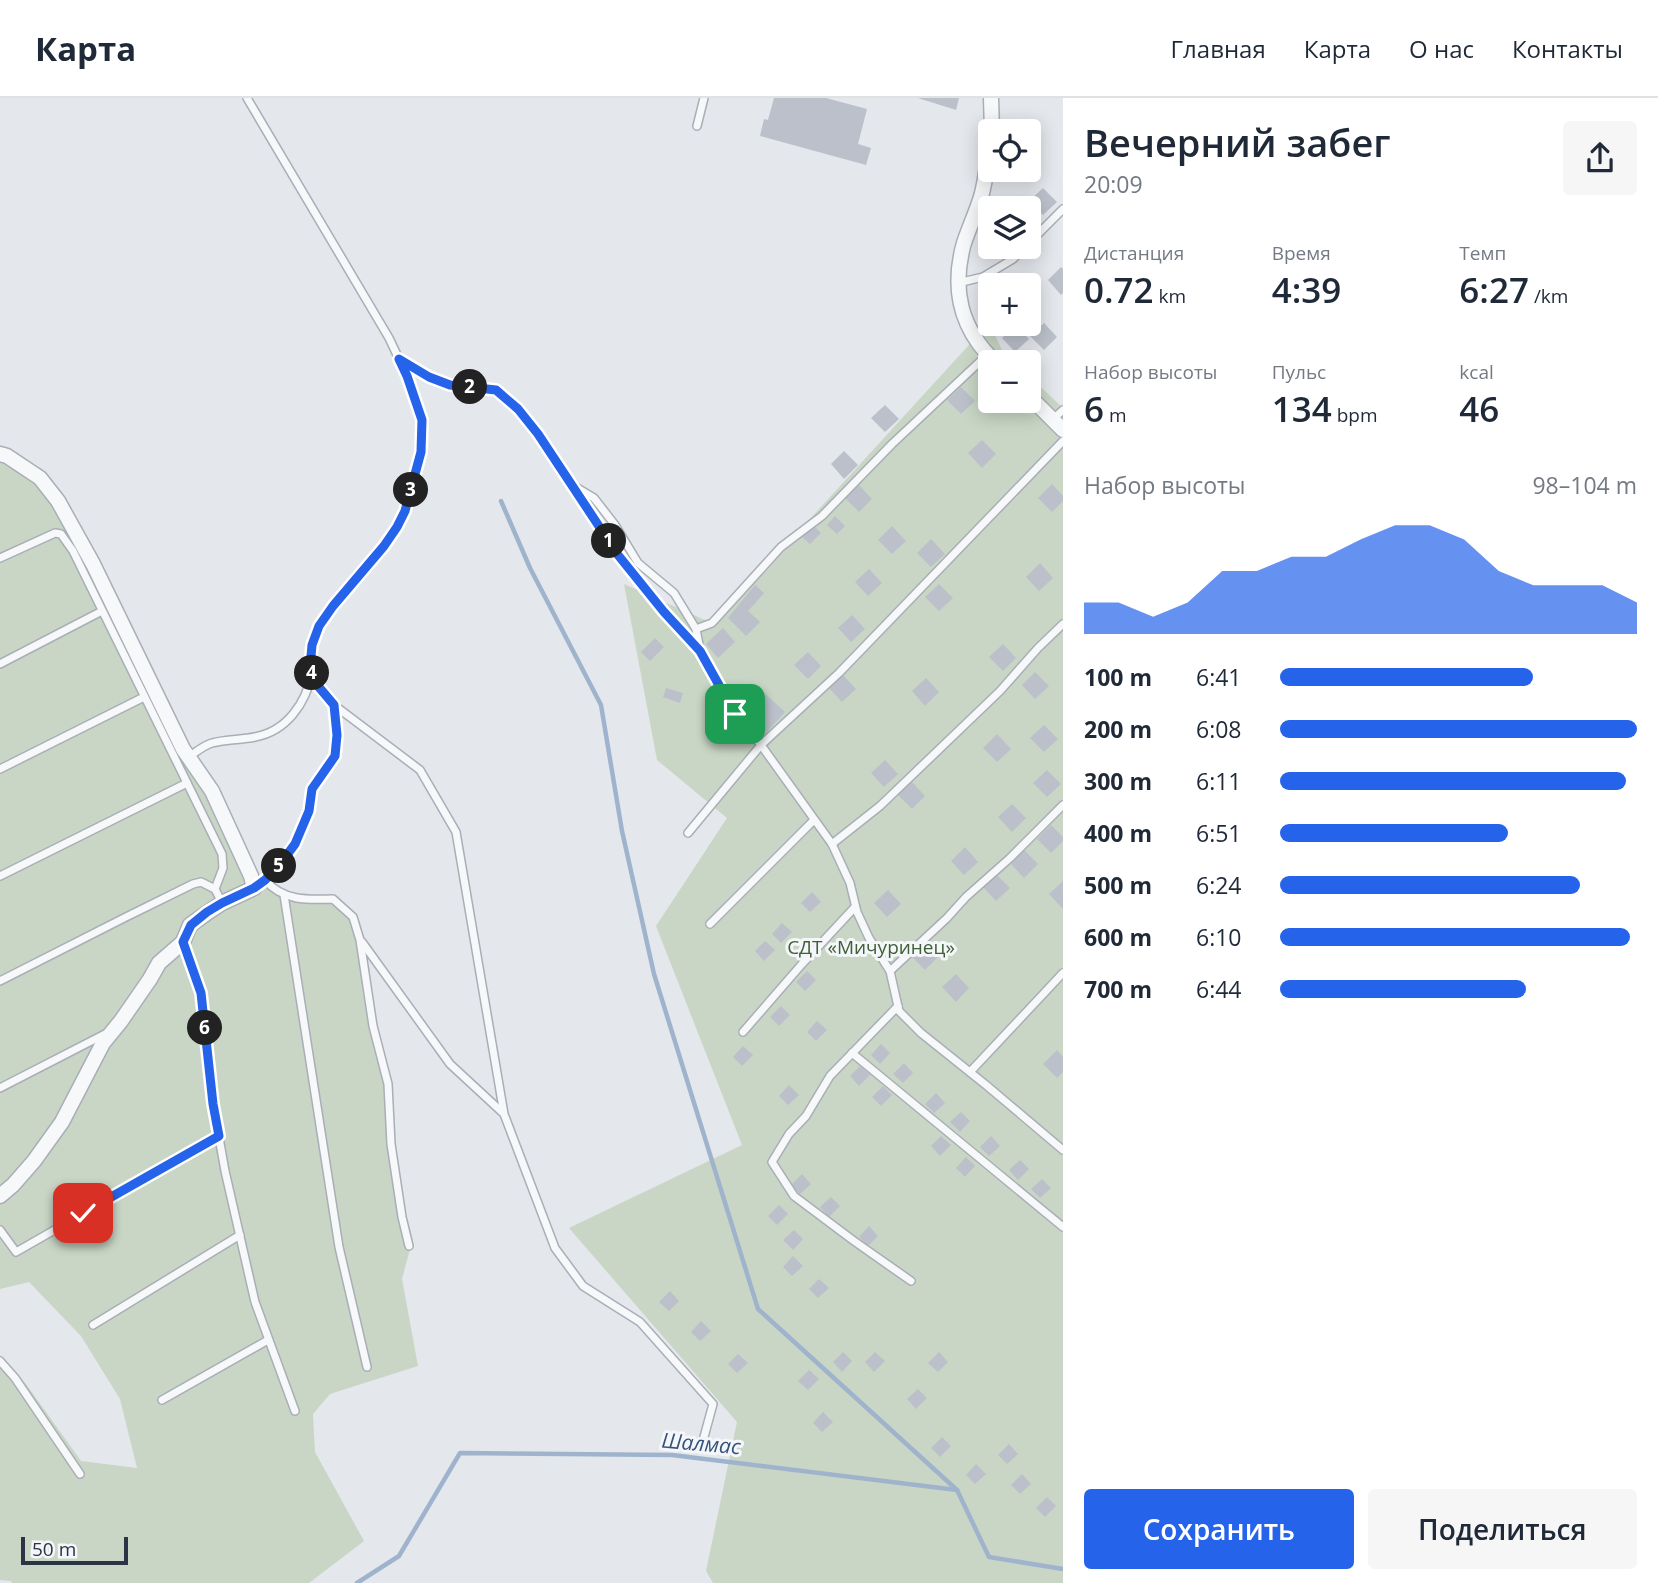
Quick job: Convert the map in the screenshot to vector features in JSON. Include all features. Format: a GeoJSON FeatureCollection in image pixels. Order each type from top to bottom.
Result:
{"type":"FeatureCollection","features":[{"type":"Feature","properties":{"kind":"street"},"geometry":{"type":"LineString","coordinates":[[992,98],[992,119]]}},
{"type":"Feature","properties":{"kind":"street"},"geometry":{"type":"LineString","coordinates":[[983,182],[964,245],[957,283],[959,304],[968,326],[985,350]]}},
{"type":"Feature","properties":{"kind":"street"},"geometry":{"type":"LineString","coordinates":[[1041,405],[1060,420]]}},
{"type":"Feature","properties":{"kind":"street"},"geometry":{"type":"LineString","coordinates":[[0,454],[40,478],[58,502],[93,564],[183,749],[212,791],[251,876],[260,884],[222,903],[191,925],[183,942],[159,963],[103,1043],[62,1122],[27,1169],[0,1196]]}},
{"type":"Feature","properties":{"kind":"lane"},"geometry":{"type":"LineString","coordinates":[[247,98],[389,338],[407,376],[422,420],[421,452],[405,511],[384,546],[319,626],[312,645],[312,673],[318,686],[334,705],[420,770],[456,832],[503,1114],[555,1248],[583,1286],[640,1322],[713,1404],[701,1448]]}},
{"type":"Feature","properties":{"kind":"lane"},"geometry":{"type":"LineString","coordinates":[[697,126],[704,98]]}},
{"type":"Feature","properties":{"kind":"lane"},"geometry":{"type":"LineString","coordinates":[[1041,231],[1063,209]]}},
{"type":"Feature","properties":{"kind":"lane"},"geometry":{"type":"LineString","coordinates":[[957,283],[983,277],[1011,259]]}},
{"type":"Feature","properties":{"kind":"lane"},"geometry":{"type":"LineString","coordinates":[[399,359],[429,377],[450,385],[496,390],[518,409],[538,434],[632,573],[700,651],[735,714],[761,745],[832,844],[849,883],[855,907],[869,937],[890,971],[899,1011],[920,1033],[1063,1150]]}},
{"type":"Feature","properties":{"kind":"lane"},"geometry":{"type":"LineString","coordinates":[[696,629],[712,623],[781,547],[822,516],[892,444],[978,370]]}},
{"type":"Feature","properties":{"kind":"lane"},"geometry":{"type":"LineString","coordinates":[[688,832],[761,745],[839,673],[1063,440]]}},
{"type":"Feature","properties":{"kind":"lane"},"geometry":{"type":"LineString","coordinates":[[572,485],[594,498],[615,525],[638,563],[674,593],[696,629],[700,651]]}},
{"type":"Feature","properties":{"kind":"lane"},"geometry":{"type":"LineString","coordinates":[[0,558],[55,533],[61,534],[73,551],[222,854],[223,868],[215,889]]}},
{"type":"Feature","properties":{"kind":"lane"},"geometry":{"type":"LineString","coordinates":[[0,664],[102,611]]}},
{"type":"Feature","properties":{"kind":"lane"},"geometry":{"type":"LineString","coordinates":[[832,844],[880,806],[1000,691],[1063,624]]}},
{"type":"Feature","properties":{"kind":"lane"},"geometry":{"type":"LineString","coordinates":[[189,758],[211,743],[274,732],[289,720],[302,702],[309,689],[312,673]]}},
{"type":"Feature","properties":{"kind":"lane"},"geometry":{"type":"LineString","coordinates":[[0,769],[144,697]]}},
{"type":"Feature","properties":{"kind":"lane"},"geometry":{"type":"LineString","coordinates":[[334,705],[337,735],[335,756],[312,789],[309,811],[295,844],[278,867],[260,884],[284,895],[306,900],[333,900],[353,917],[360,940],[373,1026],[388,1084],[391,1144],[409,1246]]}},
{"type":"Feature","properties":{"kind":"lane"},"geometry":{"type":"LineString","coordinates":[[0,876],[187,783]]}},
{"type":"Feature","properties":{"kind":"lane"},"geometry":{"type":"LineString","coordinates":[[890,971],[1063,805]]}},
{"type":"Feature","properties":{"kind":"lane"},"geometry":{"type":"LineString","coordinates":[[710,924],[814,820]]}},
{"type":"Feature","properties":{"kind":"lane"},"geometry":{"type":"LineString","coordinates":[[0,981],[193,884],[201,882],[215,889],[222,903]]}},
{"type":"Feature","properties":{"kind":"lane"},"geometry":{"type":"LineString","coordinates":[[284,895],[339,1247],[367,1367]]}},
{"type":"Feature","properties":{"kind":"lane"},"geometry":{"type":"LineString","coordinates":[[743,1032],[855,907]]}},
{"type":"Feature","properties":{"kind":"lane"},"geometry":{"type":"LineString","coordinates":[[360,940],[450,1065],[503,1114]]}},
{"type":"Feature","properties":{"kind":"lane"},"geometry":{"type":"LineString","coordinates":[[183,942],[201,993],[213,1104],[255,1302],[295,1411]]}},
{"type":"Feature","properties":{"kind":"lane"},"geometry":{"type":"LineString","coordinates":[[970,1072],[1063,973]]}},
{"type":"Feature","properties":{"kind":"lane"},"geometry":{"type":"LineString","coordinates":[[898,1006],[830,1076],[806,1116],[789,1134],[772,1162],[794,1196],[911,1281]]}},
{"type":"Feature","properties":{"kind":"lane"},"geometry":{"type":"LineString","coordinates":[[0,1088],[113,1030]]}},
{"type":"Feature","properties":{"kind":"lane"},"geometry":{"type":"LineString","coordinates":[[852,1053],[1063,1227]]}},
{"type":"Feature","properties":{"kind":"lane"},"geometry":{"type":"LineString","coordinates":[[0,1230],[16,1252],[219,1136]]}},
{"type":"Feature","properties":{"kind":"lane"},"geometry":{"type":"LineString","coordinates":[[93,1325],[240,1235]]}},
{"type":"Feature","properties":{"kind":"lane"},"geometry":{"type":"LineString","coordinates":[[162,1401],[268,1340]]}},
{"type":"Feature","properties":{"kind":"lane"},"geometry":{"type":"LineString","coordinates":[[0,1361],[15,1378],[80,1474]]}},
{"type":"Feature","properties":{"kind":"green space","name":"СДТ «Мичуринец»"},"geometry":{"type":"Polygon","coordinates":[[[978,335],[995,336],[1002,350],[978,350],[978,413],[1041,413],[1041,387],[1063,408],[1063,1583],[713,1583],[706,1571],[737,1422],[569,1228],[742,1145],[656,926],[727,818],[657,760],[624,584],[714,624],[978,335]]]}},
{"type":"Feature","properties":{"kind":"green space"},"geometry":{"type":"Polygon","coordinates":[[[0,456],[37,480],[56,504],[210,793],[254,891],[269,881],[292,892],[334,895],[357,917],[364,943],[376,1027],[392,1087],[392,1140],[411,1245],[402,1279],[418,1366],[330,1394],[313,1414],[315,1452],[364,1541],[309,1583],[12,1583],[0,1580],[0,1355],[26,1384],[81,1461],[137,1468],[120,1399],[81,1336],[29,1282],[0,1289],[0,456]]]}},
{"type":"Feature","properties":{"kind":"building"},"geometry":{"type":"Polygon","coordinates":[[[774,98],[826,98],[867,109],[858,144],[871,148],[866,165],[760,136],[764,119],[768,120],[774,98]]]}},
{"type":"Feature","properties":{"kind":"building"},"geometry":{"type":"Polygon","coordinates":[[[918,98],[959,98],[956,110],[918,98]]]}},
{"type":"Feature","properties":{"kind":"building"},"geometry":{"type":"Polygon","coordinates":[[[1043,188],[1057,202],[1043,215],[1041,196],[1034,196],[1043,188]]]}},
{"type":"Feature","properties":{"kind":"building"},"geometry":{"type":"Polygon","coordinates":[[[1061,267],[1063,293],[1061,295],[1048,280],[1061,267]]]}},
{"type":"Feature","properties":{"kind":"building"},"geometry":{"type":"Polygon","coordinates":[[[1044,323],[1057,337],[1044,350],[1030,336],[1041,336],[1041,326],[1044,323]]]}},
{"type":"Feature","properties":{"kind":"building"},"geometry":{"type":"Polygon","coordinates":[[[1026,336],[1029,339],[1017,350],[1013,350],[1002,338],[1026,336]]]}},
{"type":"Feature","properties":{"kind":"building"},"geometry":{"type":"Polygon","coordinates":[[[961,387],[975,401],[961,414],[947,400],[961,387]]]}},
{"type":"Feature","properties":{"kind":"building"},"geometry":{"type":"Polygon","coordinates":[[[885,405],[899,419],[885,432],[871,418],[885,405]]]}},
{"type":"Feature","properties":{"kind":"building"},"geometry":{"type":"Polygon","coordinates":[[[982,440],[996,454],[982,468],[968,453],[982,440]]]}},
{"type":"Feature","properties":{"kind":"building"},"geometry":{"type":"Polygon","coordinates":[[[844,451],[858,465],[844,479],[831,464],[844,451]]]}},
{"type":"Feature","properties":{"kind":"building"},"geometry":{"type":"Polygon","coordinates":[[[1052,484],[1063,496],[1063,501],[1052,512],[1038,498],[1052,484]]]}},
{"type":"Feature","properties":{"kind":"building"},"geometry":{"type":"Polygon","coordinates":[[[859,485],[872,499],[859,512],[845,498],[859,485]]]}},
{"type":"Feature","properties":{"kind":"building"},"geometry":{"type":"Polygon","coordinates":[[[835,516],[845,526],[837,534],[827,525],[835,516]]]}},
{"type":"Feature","properties":{"kind":"building"},"geometry":{"type":"Polygon","coordinates":[[[813,525],[821,533],[810,544],[802,537],[813,525]]]}},
{"type":"Feature","properties":{"kind":"building"},"geometry":{"type":"Polygon","coordinates":[[[892,526],[906,541],[892,554],[878,540],[892,526]]]}},
{"type":"Feature","properties":{"kind":"building"},"geometry":{"type":"Polygon","coordinates":[[[931,539],[945,554],[931,567],[917,553],[931,539]]]}},
{"type":"Feature","properties":{"kind":"building"},"geometry":{"type":"Polygon","coordinates":[[[1040,563],[1053,578],[1039,591],[1026,577],[1040,563]]]}},
{"type":"Feature","properties":{"kind":"building"},"geometry":{"type":"Polygon","coordinates":[[[869,569],[882,583],[868,596],[855,582],[869,569]]]}},
{"type":"Feature","properties":{"kind":"building"},"geometry":{"type":"Polygon","coordinates":[[[939,584],[953,598],[939,611],[925,597],[939,584]]]}},
{"type":"Feature","properties":{"kind":"building"},"geometry":{"type":"Polygon","coordinates":[[[755,585],[764,593],[748,611],[760,622],[746,636],[728,618],[755,585]]]}},
{"type":"Feature","properties":{"kind":"building"},"geometry":{"type":"Polygon","coordinates":[[[852,615],[865,629],[851,642],[838,628],[852,615]]]}},
{"type":"Feature","properties":{"kind":"building"},"geometry":{"type":"Polygon","coordinates":[[[723,628],[735,642],[718,658],[706,644],[723,628]]]}},
{"type":"Feature","properties":{"kind":"building"},"geometry":{"type":"Polygon","coordinates":[[[655,638],[664,647],[650,661],[641,652],[655,638]]]}},
{"type":"Feature","properties":{"kind":"building"},"geometry":{"type":"Polygon","coordinates":[[[1003,644],[1016,658],[1003,671],[989,657],[1003,644]]]}},
{"type":"Feature","properties":{"kind":"building"},"geometry":{"type":"Polygon","coordinates":[[[808,652],[821,666],[808,679],[794,665],[808,652]]]}},
{"type":"Feature","properties":{"kind":"building"},"geometry":{"type":"Polygon","coordinates":[[[1035,672],[1049,686],[1035,699],[1022,685],[1035,672]]]}},
{"type":"Feature","properties":{"kind":"building"},"geometry":{"type":"Polygon","coordinates":[[[843,675],[856,689],[842,702],[829,688],[843,675]]]}},
{"type":"Feature","properties":{"kind":"building"},"geometry":{"type":"Polygon","coordinates":[[[926,678],[939,692],[925,706],[912,691],[926,678]]]}},
{"type":"Feature","properties":{"kind":"building"},"geometry":{"type":"Polygon","coordinates":[[[666,688],[683,693],[680,703],[663,697],[666,688]]]}},
{"type":"Feature","properties":{"kind":"building"},"geometry":{"type":"Polygon","coordinates":[[[760,689],[785,712],[764,735],[738,712],[760,689]]]}},
{"type":"Feature","properties":{"kind":"building"},"geometry":{"type":"Polygon","coordinates":[[[1044,725],[1058,739],[1044,752],[1030,738],[1044,725]]]}},
{"type":"Feature","properties":{"kind":"building"},"geometry":{"type":"Polygon","coordinates":[[[997,734],[1011,749],[997,762],[983,748],[997,734]]]}},
{"type":"Feature","properties":{"kind":"building"},"geometry":{"type":"Polygon","coordinates":[[[885,760],[898,774],[884,787],[871,773],[885,760]]]}},
{"type":"Feature","properties":{"kind":"building"},"geometry":{"type":"Polygon","coordinates":[[[1047,770],[1061,784],[1047,797],[1033,783],[1047,770]]]}},
{"type":"Feature","properties":{"kind":"building"},"geometry":{"type":"Polygon","coordinates":[[[912,782],[925,796],[912,809],[898,795],[912,782]]]}},
{"type":"Feature","properties":{"kind":"building"},"geometry":{"type":"Polygon","coordinates":[[[1012,804],[1026,818],[1012,832],[998,817],[1012,804]]]}},
{"type":"Feature","properties":{"kind":"building"},"geometry":{"type":"Polygon","coordinates":[[[1051,825],[1063,837],[1063,841],[1051,853],[1037,839],[1051,825]]]}},
{"type":"Feature","properties":{"kind":"building"},"geometry":{"type":"Polygon","coordinates":[[[965,847],[978,862],[964,875],[951,861],[965,847]]]}},
{"type":"Feature","properties":{"kind":"building"},"geometry":{"type":"Polygon","coordinates":[[[1024,850],[1038,864],[1024,878],[1011,864],[1024,850]]]}},
{"type":"Feature","properties":{"kind":"building"},"geometry":{"type":"Polygon","coordinates":[[[996,874],[1010,888],[996,901],[983,887],[996,874]]]}},
{"type":"Feature","properties":{"kind":"building"},"geometry":{"type":"Polygon","coordinates":[[[1063,881],[1063,909],[1049,894],[1063,881]]]}},
{"type":"Feature","properties":{"kind":"building"},"geometry":{"type":"Polygon","coordinates":[[[888,890],[901,904],[887,917],[874,903],[888,890]]]}},
{"type":"Feature","properties":{"kind":"building"},"geometry":{"type":"Polygon","coordinates":[[[812,892],[821,902],[810,912],[801,903],[812,892]]]}},
{"type":"Feature","properties":{"kind":"building"},"geometry":{"type":"Polygon","coordinates":[[[782,923],[792,932],[781,943],[772,934],[782,923]]]}},
{"type":"Feature","properties":{"kind":"building"},"geometry":{"type":"Polygon","coordinates":[[[765,941],[775,950],[764,961],[755,951],[765,941]]]}},
{"type":"Feature","properties":{"kind":"building"},"geometry":{"type":"Polygon","coordinates":[[[925,942],[939,956],[925,970],[911,956],[925,942]]]}},
{"type":"Feature","properties":{"kind":"building"},"geometry":{"type":"Polygon","coordinates":[[[807,971],[816,980],[805,991],[796,982],[807,971]]]}},
{"type":"Feature","properties":{"kind":"building"},"geometry":{"type":"Polygon","coordinates":[[[956,974],[969,988],[956,1002],[942,987],[956,974]]]}},
{"type":"Feature","properties":{"kind":"building"},"geometry":{"type":"Polygon","coordinates":[[[781,1006],[790,1015],[779,1026],[770,1017],[781,1006]]]}},
{"type":"Feature","properties":{"kind":"building"},"geometry":{"type":"Polygon","coordinates":[[[817,1021],[827,1030],[816,1041],[807,1032],[817,1021]]]}},
{"type":"Feature","properties":{"kind":"building"},"geometry":{"type":"Polygon","coordinates":[[[881,1044],[890,1053],[880,1064],[871,1055],[881,1044]]]}},
{"type":"Feature","properties":{"kind":"building"},"geometry":{"type":"Polygon","coordinates":[[[743,1046],[753,1055],[742,1066],[733,1057],[743,1046]]]}},
{"type":"Feature","properties":{"kind":"building"},"geometry":{"type":"Polygon","coordinates":[[[1057,1050],[1063,1057],[1063,1072],[1057,1078],[1043,1064],[1057,1050]]]}},
{"type":"Feature","properties":{"kind":"building"},"geometry":{"type":"Polygon","coordinates":[[[904,1063],[913,1073],[903,1083],[893,1074],[904,1063]]]}},
{"type":"Feature","properties":{"kind":"building"},"geometry":{"type":"Polygon","coordinates":[[[860,1066],[870,1075],[859,1086],[850,1076],[860,1066]]]}},
{"type":"Feature","properties":{"kind":"building"},"geometry":{"type":"Polygon","coordinates":[[[789,1085],[799,1095],[788,1105],[779,1096],[789,1085]]]}},
{"type":"Feature","properties":{"kind":"building"},"geometry":{"type":"Polygon","coordinates":[[[883,1086],[892,1095],[881,1106],[872,1097],[883,1086]]]}},
{"type":"Feature","properties":{"kind":"building"},"geometry":{"type":"Polygon","coordinates":[[[936,1093],[945,1103],[934,1113],[925,1104],[936,1093]]]}},
{"type":"Feature","properties":{"kind":"building"},"geometry":{"type":"Polygon","coordinates":[[[961,1112],[970,1121],[960,1132],[950,1122],[961,1112]]]}},
{"type":"Feature","properties":{"kind":"building"},"geometry":{"type":"Polygon","coordinates":[[[941,1136],[951,1145],[940,1156],[931,1146],[941,1136]]]}},
{"type":"Feature","properties":{"kind":"building"},"geometry":{"type":"Polygon","coordinates":[[[991,1136],[1000,1146],[989,1156],[980,1147],[991,1136]]]}},
{"type":"Feature","properties":{"kind":"building"},"geometry":{"type":"Polygon","coordinates":[[[966,1157],[975,1166],[965,1177],[956,1168],[966,1157]]]}},
{"type":"Feature","properties":{"kind":"building"},"geometry":{"type":"Polygon","coordinates":[[[1020,1160],[1029,1169],[1018,1180],[1009,1170],[1020,1160]]]}},
{"type":"Feature","properties":{"kind":"building"},"geometry":{"type":"Polygon","coordinates":[[[802,1174],[811,1184],[800,1194],[791,1185],[802,1174]]]}},
{"type":"Feature","properties":{"kind":"building"},"geometry":{"type":"Polygon","coordinates":[[[1042,1179],[1051,1188],[1040,1198],[1031,1189],[1042,1179]]]}},
{"type":"Feature","properties":{"kind":"building"},"geometry":{"type":"Polygon","coordinates":[[[831,1197],[840,1206],[829,1217],[820,1207],[831,1197]]]}},
{"type":"Feature","properties":{"kind":"building"},"geometry":{"type":"Polygon","coordinates":[[[779,1205],[788,1214],[777,1225],[768,1216],[779,1205]]]}},
{"type":"Feature","properties":{"kind":"building"},"geometry":{"type":"Polygon","coordinates":[[[869,1226],[878,1236],[868,1246],[859,1237],[869,1226]]]}},
{"type":"Feature","properties":{"kind":"building"},"geometry":{"type":"Polygon","coordinates":[[[794,1230],[803,1239],[793,1250],[783,1240],[794,1230]]]}},
{"type":"Feature","properties":{"kind":"building"},"geometry":{"type":"Polygon","coordinates":[[[793,1256],[803,1266],[792,1276],[783,1267],[793,1256]]]}},
{"type":"Feature","properties":{"kind":"building"},"geometry":{"type":"Polygon","coordinates":[[[819,1279],[829,1288],[818,1298],[809,1289],[819,1279]]]}},
{"type":"Feature","properties":{"kind":"building"},"geometry":{"type":"Polygon","coordinates":[[[670,1291],[679,1301],[669,1311],[659,1302],[670,1291]]]}},
{"type":"Feature","properties":{"kind":"building"},"geometry":{"type":"Polygon","coordinates":[[[701,1321],[711,1331],[700,1341],[691,1332],[701,1321]]]}},
{"type":"Feature","properties":{"kind":"building"},"geometry":{"type":"Polygon","coordinates":[[[843,1352],[852,1361],[842,1372],[833,1362],[843,1352]]]}},
{"type":"Feature","properties":{"kind":"building"},"geometry":{"type":"Polygon","coordinates":[[[875,1352],[885,1361],[874,1372],[865,1362],[875,1352]]]}},
{"type":"Feature","properties":{"kind":"building"},"geometry":{"type":"Polygon","coordinates":[[[939,1352],[948,1362],[938,1372],[928,1363],[939,1352]]]}},
{"type":"Feature","properties":{"kind":"building"},"geometry":{"type":"Polygon","coordinates":[[[738,1354],[748,1363],[737,1373],[728,1364],[738,1354]]]}},
{"type":"Feature","properties":{"kind":"building"},"geometry":{"type":"Polygon","coordinates":[[[809,1370],[819,1379],[808,1390],[798,1381],[809,1370]]]}},
{"type":"Feature","properties":{"kind":"building"},"geometry":{"type":"Polygon","coordinates":[[[918,1389],[927,1398],[916,1409],[907,1399],[918,1389]]]}},
{"type":"Feature","properties":{"kind":"building"},"geometry":{"type":"Polygon","coordinates":[[[823,1412],[833,1422],[822,1432],[813,1423],[823,1412]]]}},
{"type":"Feature","properties":{"kind":"building"},"geometry":{"type":"Polygon","coordinates":[[[942,1437],[951,1446],[940,1457],[931,1448],[942,1437]]]}},
{"type":"Feature","properties":{"kind":"building"},"geometry":{"type":"Polygon","coordinates":[[[1009,1444],[1018,1454],[1007,1464],[998,1455],[1009,1444]]]}},
{"type":"Feature","properties":{"kind":"building"},"geometry":{"type":"Polygon","coordinates":[[[976,1464],[986,1474],[975,1484],[966,1475],[976,1464]]]}},
{"type":"Feature","properties":{"kind":"building"},"geometry":{"type":"Polygon","coordinates":[[[1022,1474],[1031,1484],[1020,1494],[1011,1485],[1022,1474]]]}},
{"type":"Feature","properties":{"kind":"building"},"geometry":{"type":"Polygon","coordinates":[[[1047,1497],[1056,1506],[1045,1517],[1036,1508],[1047,1497]]]}},
{"type":"Feature","properties":{"kind":"waterway"},"geometry":{"type":"LineString","coordinates":[[501,501],[530,568],[601,705],[622,831],[654,974],[758,1309],[957,1490]]}},
{"type":"Feature","properties":{"kind":"waterway","name":"Шалмас"},"geometry":{"type":"LineString","coordinates":[[357,1583],[399,1556],[460,1453],[672,1455],[957,1490],[989,1557],[1063,1569]]}},
{"type":"Feature","properties":{"kind":"route"},"geometry":{"type":"LineString","coordinates":[[83,1213],[219,1136],[201,993],[183,942],[191,925],[207,912],[254,888],[278,867],[295,844],[309,811],[312,789],[335,756],[337,735],[334,705],[318,686],[310,667],[312,645],[319,626],[384,546],[405,511],[421,452],[422,420],[399,359],[429,377],[450,385],[496,390],[518,409],[538,434],[618,555],[700,651],[735,714]]}}]}
